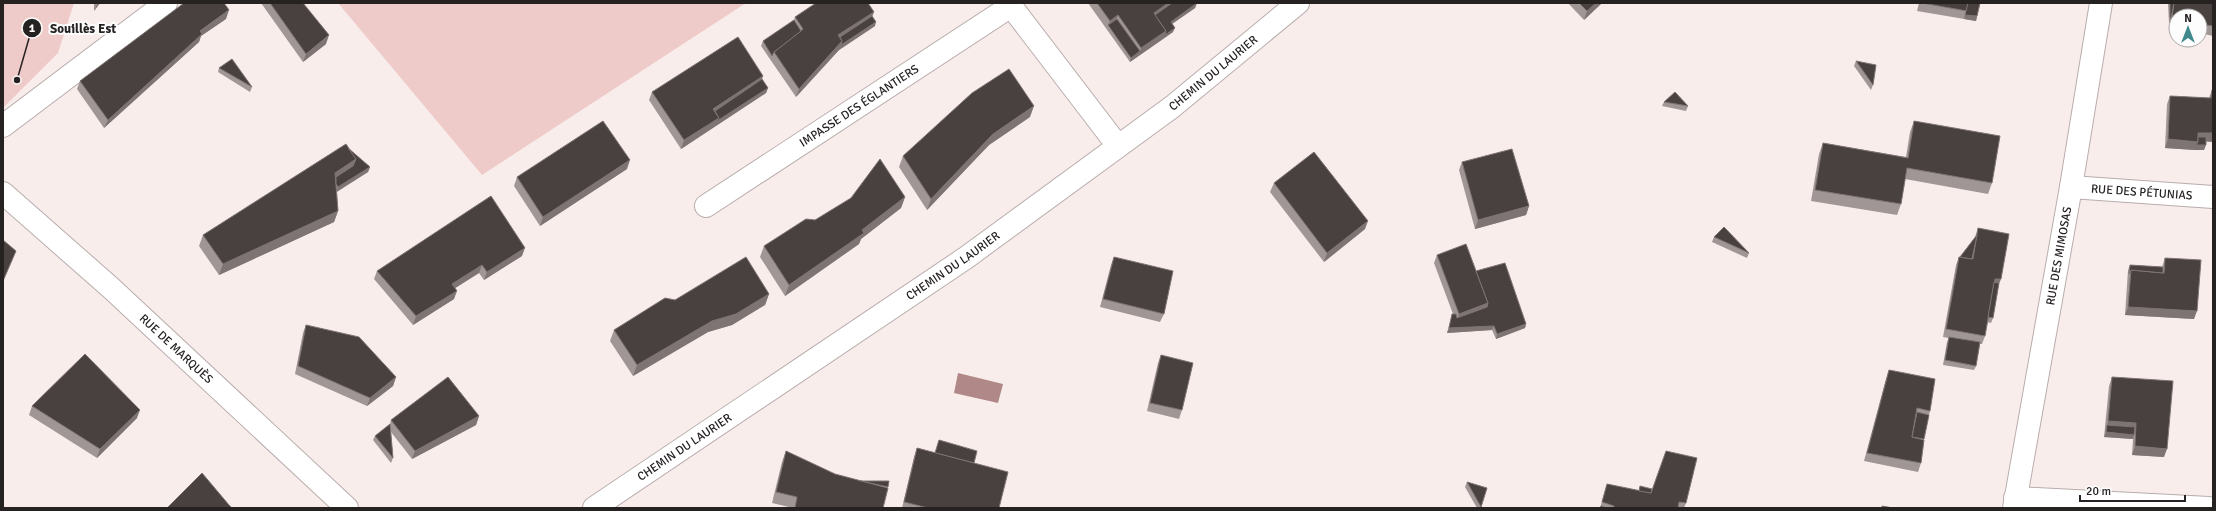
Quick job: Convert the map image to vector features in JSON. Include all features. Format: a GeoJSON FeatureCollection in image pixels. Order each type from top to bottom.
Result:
{"type":"FeatureCollection","features":[{"type":"Feature","properties":{"kind":"street"},"geometry":{"type":"LineString","coordinates":[[3,126],[166,3]]}},
{"type":"Feature","properties":{"kind":"street","name":"CHEMIN DU LAURIER"},"geometry":{"type":"LineString","coordinates":[[594,508],[967,257],[1172,107],[1298,3]]}},
{"type":"Feature","properties":{"kind":"street","name":"RUE DES MIMOSAS"},"geometry":{"type":"LineString","coordinates":[[2014,503],[2071,187],[2101,3]]}},
{"type":"Feature","properties":{"kind":"street","name":"IMPASSE DES ÉGLANTIERS"},"geometry":{"type":"LineString","coordinates":[[706,206],[1014,4],[1118,146]]}},
{"type":"Feature","properties":{"kind":"street","name":"RUE DES PÉTUNIAS"},"geometry":{"type":"LineString","coordinates":[[2071,187],[2213,197]]}},
{"type":"Feature","properties":{"kind":"street","name":"RUE DE MARQUÈS"},"geometry":{"type":"LineString","coordinates":[[3,193],[111,288],[347,508]]}},
{"type":"Feature","properties":{"kind":"street"},"geometry":{"type":"LineString","coordinates":[[2014,503],[2209,508]]}},
{"type":"Feature","properties":{"kind":"shaded area"},"geometry":{"type":"Polygon","coordinates":[[[3,3],[74,3],[58,53],[3,108],[3,3]]]}},
{"type":"Feature","properties":{"kind":"shaded area"},"geometry":{"type":"Polygon","coordinates":[[[338,3],[746,3],[482,175],[338,3]]]}},
{"type":"Feature","properties":{"kind":"shaded area"},"geometry":{"type":"Polygon","coordinates":[[[958,373],[1003,384],[998,403],[954,393],[958,373]]]}},
{"type":"Feature","properties":{"kind":"building"},"geometry":{"type":"Polygon","coordinates":[[[184,3],[224,3],[229,10],[200,31],[202,34],[108,120],[80,81],[184,3]]]}},
{"type":"Feature","properties":{"kind":"building"},"geometry":{"type":"Polygon","coordinates":[[[270,3],[303,3],[329,35],[306,54],[270,3]]]}},
{"type":"Feature","properties":{"kind":"building"},"geometry":{"type":"Polygon","coordinates":[[[816,3],[868,3],[874,12],[838,35],[842,41],[799,89],[774,52],[803,29],[795,17],[816,3]]]}},
{"type":"Feature","properties":{"kind":"building"},"geometry":{"type":"Polygon","coordinates":[[[1097,3],[1168,3],[1154,13],[1166,31],[1141,48],[1118,15],[1110,21],[1097,3]]]}},
{"type":"Feature","properties":{"kind":"building"},"geometry":{"type":"Polygon","coordinates":[[[1172,3],[1197,3],[1171,22],[1175,28],[1165,35],[1166,31],[1155,15],[1172,3]]]}},
{"type":"Feature","properties":{"kind":"building"},"geometry":{"type":"Polygon","coordinates":[[[1579,3],[1596,3],[1587,11],[1579,3]]]}},
{"type":"Feature","properties":{"kind":"building"},"geometry":{"type":"Polygon","coordinates":[[[1922,3],[1968,3],[1967,11],[1922,3]]]}},
{"type":"Feature","properties":{"kind":"building"},"geometry":{"type":"Polygon","coordinates":[[[1968,3],[1980,3],[1977,16],[1965,15],[1968,3]]]}},
{"type":"Feature","properties":{"kind":"building"},"geometry":{"type":"Polygon","coordinates":[[[2170,3],[2174,3],[2173,8],[2170,8],[2170,3]]]}},
{"type":"Feature","properties":{"kind":"building"},"geometry":{"type":"Polygon","coordinates":[[[2174,3],[2213,3],[2213,26],[2208,25],[2208,8],[2173,8],[2174,3]]]}},
{"type":"Feature","properties":{"kind":"building"},"geometry":{"type":"Polygon","coordinates":[[[872,16],[876,22],[841,45],[842,41],[840,37],[872,16]]]}},
{"type":"Feature","properties":{"kind":"building"},"geometry":{"type":"Polygon","coordinates":[[[1117,19],[1140,51],[1131,58],[1108,25],[1117,19]]]}},
{"type":"Feature","properties":{"kind":"building"},"geometry":{"type":"Polygon","coordinates":[[[794,20],[801,31],[774,52],[772,56],[763,41],[794,20]]]}},
{"type":"Feature","properties":{"kind":"building"},"geometry":{"type":"Polygon","coordinates":[[[738,37],[763,76],[713,109],[719,118],[684,140],[652,92],[738,37]]]}},
{"type":"Feature","properties":{"kind":"building"},"geometry":{"type":"Polygon","coordinates":[[[232,59],[252,87],[219,68],[232,59]]]}},
{"type":"Feature","properties":{"kind":"building"},"geometry":{"type":"Polygon","coordinates":[[[1856,61],[1876,65],[1873,85],[1856,61]]]}},
{"type":"Feature","properties":{"kind":"building"},"geometry":{"type":"Polygon","coordinates":[[[1009,69],[1034,106],[993,134],[931,199],[903,156],[972,93],[1009,69]]]}},
{"type":"Feature","properties":{"kind":"building"},"geometry":{"type":"Polygon","coordinates":[[[762,79],[768,88],[717,121],[719,118],[715,111],[762,79]]]}},
{"type":"Feature","properties":{"kind":"building"},"geometry":{"type":"Polygon","coordinates":[[[2212,90],[2213,133],[2198,133],[2198,142],[2168,139],[2170,96],[2211,98],[2212,90]]]}},
{"type":"Feature","properties":{"kind":"building"},"geometry":{"type":"Polygon","coordinates":[[[1675,92],[1688,106],[1664,102],[1675,92]]]}},
{"type":"Feature","properties":{"kind":"building"},"geometry":{"type":"Polygon","coordinates":[[[603,121],[630,160],[543,217],[517,177],[603,121]]]}},
{"type":"Feature","properties":{"kind":"building"},"geometry":{"type":"Polygon","coordinates":[[[1914,121],[2000,136],[1992,183],[1907,168],[1901,204],[1815,190],[1823,143],[1908,158],[1914,121]]]}},
{"type":"Feature","properties":{"kind":"building"},"geometry":{"type":"Polygon","coordinates":[[[2198,137],[2206,137],[2206,145],[2196,145],[2198,142],[2198,137]]]}},
{"type":"Feature","properties":{"kind":"building"},"geometry":{"type":"Polygon","coordinates":[[[346,144],[356,159],[335,173],[338,211],[223,264],[203,235],[346,144]]]}},
{"type":"Feature","properties":{"kind":"building"},"geometry":{"type":"Polygon","coordinates":[[[348,148],[370,167],[338,187],[336,184],[336,177],[353,166],[356,159],[348,148]]]}},
{"type":"Feature","properties":{"kind":"building"},"geometry":{"type":"Polygon","coordinates":[[[1512,149],[1529,206],[1478,220],[1462,162],[1512,149]]]}},
{"type":"Feature","properties":{"kind":"building"},"geometry":{"type":"Polygon","coordinates":[[[1314,152],[1368,221],[1327,253],[1274,183],[1314,152]]]}},
{"type":"Feature","properties":{"kind":"building"},"geometry":{"type":"Polygon","coordinates":[[[880,159],[905,197],[862,230],[864,233],[789,285],[764,246],[806,219],[815,220],[851,198],[880,159]]]}},
{"type":"Feature","properties":{"kind":"building"},"geometry":{"type":"Polygon","coordinates":[[[491,196],[525,248],[487,272],[482,265],[452,284],[457,291],[416,316],[377,271],[491,196]]]}},
{"type":"Feature","properties":{"kind":"building"},"geometry":{"type":"Polygon","coordinates":[[[1724,227],[1749,253],[1714,237],[1724,227]]]}},
{"type":"Feature","properties":{"kind":"building"},"geometry":{"type":"Polygon","coordinates":[[[1978,228],[2009,234],[2001,279],[1995,279],[1985,336],[1946,329],[1959,257],[1973,259],[1978,228]]]}},
{"type":"Feature","properties":{"kind":"building"},"geometry":{"type":"Polygon","coordinates":[[[1977,235],[1972,259],[1960,257],[1977,235]]]}},
{"type":"Feature","properties":{"kind":"building"},"geometry":{"type":"Polygon","coordinates":[[[3,240],[16,251],[3,281],[3,240]]]}},
{"type":"Feature","properties":{"kind":"building"},"geometry":{"type":"Polygon","coordinates":[[[1466,244],[1488,303],[1459,314],[1437,255],[1466,244]]]}},
{"type":"Feature","properties":{"kind":"building"},"geometry":{"type":"Polygon","coordinates":[[[746,257],[769,294],[736,314],[712,321],[637,365],[614,330],[665,298],[675,300],[746,257]]]}},
{"type":"Feature","properties":{"kind":"building"},"geometry":{"type":"Polygon","coordinates":[[[1114,257],[1173,271],[1164,314],[1103,299],[1114,257]]]}},
{"type":"Feature","properties":{"kind":"building"},"geometry":{"type":"Polygon","coordinates":[[[2165,258],[2201,260],[2197,311],[2128,307],[2131,270],[2164,273],[2165,258]]]}},
{"type":"Feature","properties":{"kind":"building"},"geometry":{"type":"Polygon","coordinates":[[[1505,263],[1526,324],[1497,334],[1494,326],[1449,328],[1452,314],[1456,314],[1457,318],[1487,307],[1488,303],[1476,271],[1505,263]]]}},
{"type":"Feature","properties":{"kind":"building"},"geometry":{"type":"Polygon","coordinates":[[[2130,265],[2163,267],[2163,273],[2131,270],[2129,274],[2130,265]]]}},
{"type":"Feature","properties":{"kind":"building"},"geometry":{"type":"Polygon","coordinates":[[[1994,282],[1999,283],[1993,318],[1988,317],[1994,282]]]}},
{"type":"Feature","properties":{"kind":"building"},"geometry":{"type":"Polygon","coordinates":[[[306,325],[359,337],[396,377],[370,398],[298,366],[306,325]]]}},
{"type":"Feature","properties":{"kind":"building"},"geometry":{"type":"Polygon","coordinates":[[[1949,337],[1980,342],[1976,366],[1945,360],[1949,337]]]}},
{"type":"Feature","properties":{"kind":"building"},"geometry":{"type":"Polygon","coordinates":[[[85,354],[140,410],[100,449],[32,406],[85,354]]]}},
{"type":"Feature","properties":{"kind":"building"},"geometry":{"type":"Polygon","coordinates":[[[1161,355],[1193,363],[1182,410],[1150,403],[1161,355]]]}},
{"type":"Feature","properties":{"kind":"building"},"geometry":{"type":"Polygon","coordinates":[[[1889,370],[1935,379],[1930,411],[1917,408],[1912,437],[1924,440],[1921,463],[1867,453],[1889,370]]]}},
{"type":"Feature","properties":{"kind":"building"},"geometry":{"type":"Polygon","coordinates":[[[448,377],[479,416],[415,451],[391,420],[448,377]]]}},
{"type":"Feature","properties":{"kind":"building"},"geometry":{"type":"Polygon","coordinates":[[[2112,377],[2173,381],[2167,449],[2135,446],[2136,423],[2108,421],[2112,377]]]}},
{"type":"Feature","properties":{"kind":"building"},"geometry":{"type":"Polygon","coordinates":[[[1917,412],[1929,415],[1924,439],[1912,437],[1917,412]]]}},
{"type":"Feature","properties":{"kind":"building"},"geometry":{"type":"Polygon","coordinates":[[[390,424],[393,458],[375,436],[390,424]]]}},
{"type":"Feature","properties":{"kind":"building"},"geometry":{"type":"Polygon","coordinates":[[[2107,425],[2135,427],[2134,435],[2106,432],[2107,425]]]}},
{"type":"Feature","properties":{"kind":"building"},"geometry":{"type":"Polygon","coordinates":[[[939,440],[977,451],[974,463],[935,453],[939,440]]]}},
{"type":"Feature","properties":{"kind":"building"},"geometry":{"type":"Polygon","coordinates":[[[917,448],[1008,472],[999,508],[928,508],[904,502],[917,448]]]}},
{"type":"Feature","properties":{"kind":"building"},"geometry":{"type":"Polygon","coordinates":[[[786,451],[835,474],[888,488],[883,508],[795,508],[797,497],[776,492],[786,451]]]}},
{"type":"Feature","properties":{"kind":"building"},"geometry":{"type":"Polygon","coordinates":[[[1666,451],[1697,458],[1686,503],[1679,502],[1678,508],[1614,508],[1614,506],[1602,502],[1607,484],[1651,493],[1666,451]]]}},
{"type":"Feature","properties":{"kind":"building"},"geometry":{"type":"Polygon","coordinates":[[[202,473],[232,508],[167,508],[202,473]]]}},
{"type":"Feature","properties":{"kind":"building"},"geometry":{"type":"Polygon","coordinates":[[[861,481],[889,481],[888,487],[861,481]]]}},
{"type":"Feature","properties":{"kind":"building"},"geometry":{"type":"Polygon","coordinates":[[[1467,482],[1487,488],[1481,507],[1467,482]]]}},
{"type":"Feature","properties":{"kind":"building"},"geometry":{"type":"Polygon","coordinates":[[[1640,486],[1652,489],[1651,493],[1639,491],[1640,486]]]}},
{"type":"Feature","properties":{"kind":"building"},"geometry":{"type":"Polygon","coordinates":[[[1882,506],[1893,508],[1882,508],[1882,506]]]}},
{"type":"Feature","properties":{"kind":"place","name":"Souillès Est"},"geometry":{"type":"Point","coordinates":[17,80]}}]}
